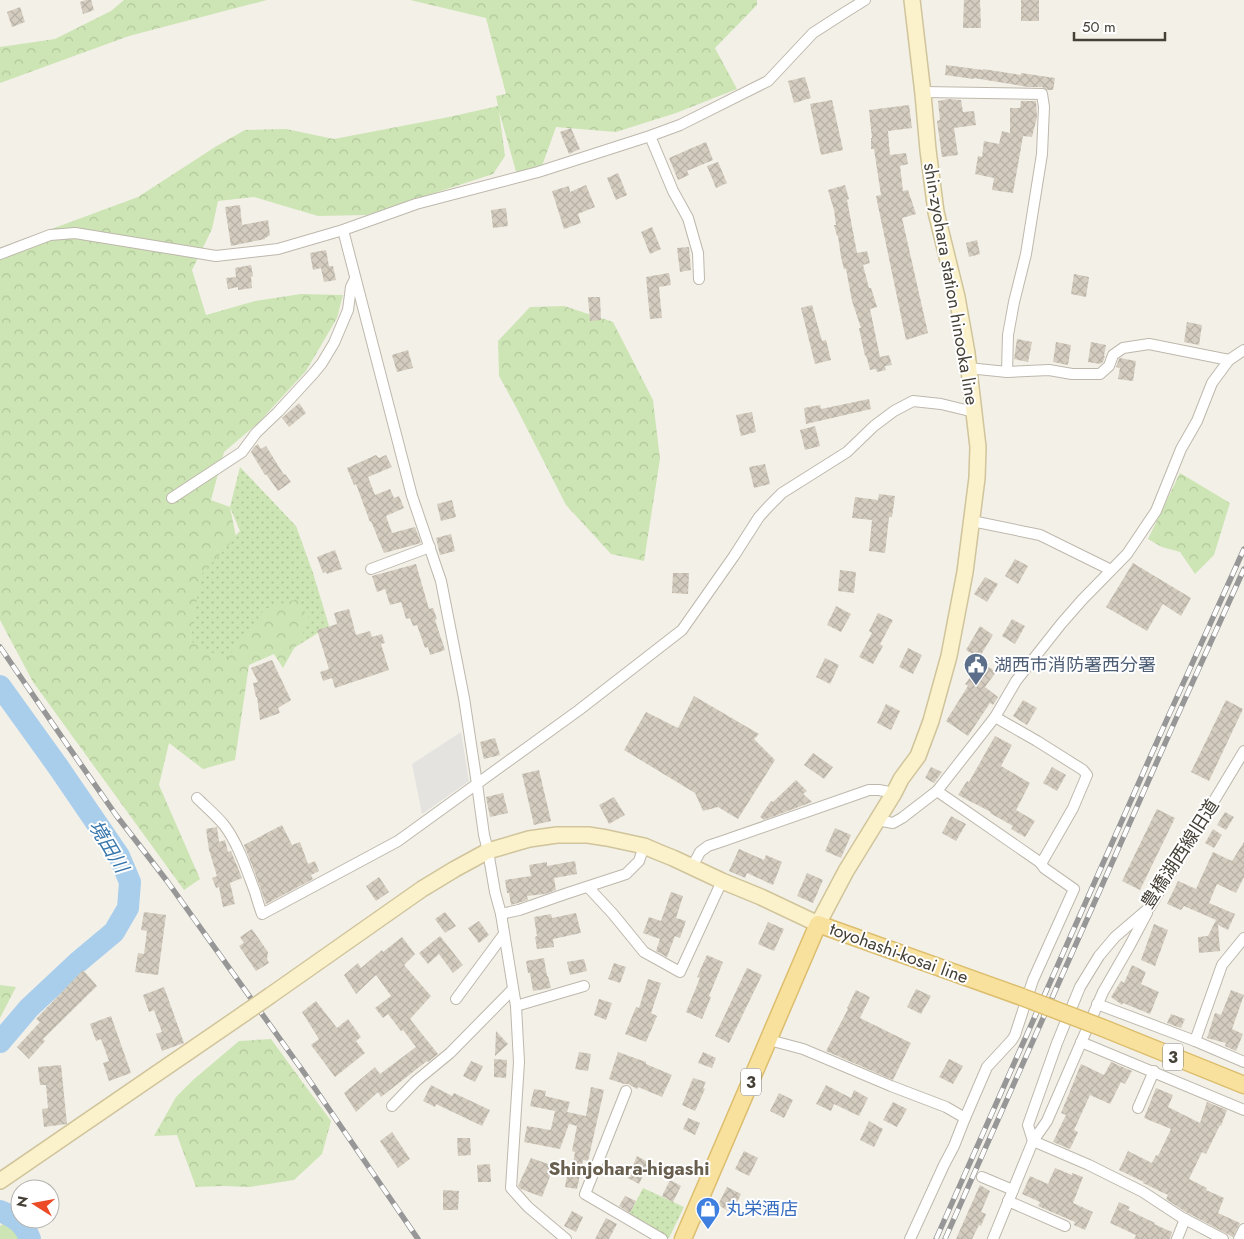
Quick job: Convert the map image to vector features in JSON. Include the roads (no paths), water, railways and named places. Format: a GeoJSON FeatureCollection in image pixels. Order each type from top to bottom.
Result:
{"type":"FeatureCollection","features":[{"type":"Feature","properties":{"kind":"main road","name":"shin-zyohara station hinooka line"},"geometry":{"type":"LineString","coordinates":[[818,924],[846,871],[901,779],[918,756],[931,722],[949,656],[965,572],[977,478],[978,448],[967,353],[936,212],[912,0]]}},
{"type":"Feature","properties":{"kind":"main road"},"geometry":{"type":"LineString","coordinates":[[0,1181],[422,889],[488,851],[529,839],[557,835],[588,835],[644,846],[722,881],[761,896],[818,924]]}},
{"type":"Feature","properties":{"kind":"main road","name":"toyohashi-kosai line"},"geometry":{"type":"LineString","coordinates":[[683,1239],[818,924],[1022,997],[1244,1085]]}},
{"type":"Feature","properties":{"kind":"street"},"geometry":{"type":"LineString","coordinates":[[0,254],[50,235],[75,233],[216,256],[278,250],[343,230],[416,204],[538,172],[680,125],[768,81],[814,33],[865,0]]}},
{"type":"Feature","properties":{"kind":"street"},"geometry":{"type":"LineString","coordinates":[[923,92],[1042,94],[1044,107],[1042,154],[1026,254],[1008,335],[1007,372]]}},
{"type":"Feature","properties":{"kind":"street"},"geometry":{"type":"LineString","coordinates":[[650,136],[673,191],[688,218],[698,253],[698,279]]}},
{"type":"Feature","properties":{"kind":"street"},"geometry":{"type":"LineString","coordinates":[[343,230],[402,462],[441,582],[457,662],[484,835],[501,914],[516,1006],[519,1062],[510,1188],[528,1207],[566,1239]]}},
{"type":"Feature","properties":{"kind":"street"},"geometry":{"type":"LineString","coordinates":[[172,498],[242,452],[256,433],[313,374],[334,343],[348,310],[351,287],[355,279]]}},
{"type":"Feature","properties":{"kind":"street"},"geometry":{"type":"LineString","coordinates":[[968,368],[1007,372],[1049,370],[1072,374],[1100,374],[1109,366],[1113,356],[1123,348],[1149,344],[1229,360]]}},
{"type":"Feature","properties":{"kind":"street"},"geometry":{"type":"LineString","coordinates":[[877,820],[892,823],[902,818],[937,791],[995,718],[1016,681],[1061,624],[1127,554],[1156,511],[1181,449],[1197,421],[1212,383],[1229,360],[1244,350]]}},
{"type":"Feature","properties":{"kind":"street"},"geometry":{"type":"LineString","coordinates":[[197,798],[224,825],[233,840],[262,914],[398,841],[579,710],[682,630],[759,517],[782,493],[847,452],[874,426],[894,411],[913,400],[974,412]]}},
{"type":"Feature","properties":{"kind":"street"},"geometry":{"type":"LineString","coordinates":[[972,520],[1040,535],[1111,570]]}},
{"type":"Feature","properties":{"kind":"street"},"geometry":{"type":"LineString","coordinates":[[371,569],[430,547]]}},
{"type":"Feature","properties":{"kind":"street"},"geometry":{"type":"LineString","coordinates":[[995,718],[1037,741],[1087,775],[1073,808],[1041,864]]}},
{"type":"Feature","properties":{"kind":"street","name":"豊橋湖西線旧道"},"geometry":{"type":"LineString","coordinates":[[1033,1141],[1028,1125],[1057,1043],[1080,987],[1099,956],[1115,936],[1150,907],[1244,751]]}},
{"type":"Feature","properties":{"kind":"street"},"geometry":{"type":"LineString","coordinates":[[692,867],[700,852],[708,846],[869,790],[894,793]]}},
{"type":"Feature","properties":{"kind":"street"},"geometry":{"type":"LineString","coordinates":[[910,1239],[954,1146],[987,1067],[1015,1036],[1033,980],[1074,889],[937,791]]}},
{"type":"Feature","properties":{"kind":"street"},"geometry":{"type":"LineString","coordinates":[[501,914],[519,910],[626,874],[639,861],[644,846]]}},
{"type":"Feature","properties":{"kind":"street"},"geometry":{"type":"LineString","coordinates":[[588,887],[644,952],[680,972],[722,881]]}},
{"type":"Feature","properties":{"kind":"street"},"geometry":{"type":"LineString","coordinates":[[993,1239],[1033,1141],[1047,1121],[1102,992],[1150,907]]}},
{"type":"Feature","properties":{"kind":"street"},"geometry":{"type":"LineString","coordinates":[[456,999],[504,934]]}},
{"type":"Feature","properties":{"kind":"street"},"geometry":{"type":"LineString","coordinates":[[1195,1041],[1222,965],[1244,939]]}},
{"type":"Feature","properties":{"kind":"street"},"geometry":{"type":"LineString","coordinates":[[516,1006],[584,986]]}},
{"type":"Feature","properties":{"kind":"street"},"geometry":{"type":"LineString","coordinates":[[392,1106],[416,1081],[450,1053],[513,989]]}},
{"type":"Feature","properties":{"kind":"street"},"geometry":{"type":"LineString","coordinates":[[1097,1004],[1195,1041],[1244,1062]]}},
{"type":"Feature","properties":{"kind":"street"},"geometry":{"type":"LineString","coordinates":[[769,1040],[803,1049],[946,1107],[965,1118]]}},
{"type":"Feature","properties":{"kind":"street"},"geometry":{"type":"LineString","coordinates":[[1081,1042],[1244,1110]]}},
{"type":"Feature","properties":{"kind":"street"},"geometry":{"type":"LineString","coordinates":[[1138,1108],[1154,1071]]}},
{"type":"Feature","properties":{"kind":"street"},"geometry":{"type":"LineString","coordinates":[[626,1091],[585,1194],[662,1239]]}},
{"type":"Feature","properties":{"kind":"street"},"geometry":{"type":"LineString","coordinates":[[1033,1141],[1089,1164],[1143,1192],[1185,1219],[1223,1239]]}},
{"type":"Feature","properties":{"kind":"street"},"geometry":{"type":"LineString","coordinates":[[982,1177],[1013,1190]]}},
{"type":"Feature","properties":{"kind":"street"},"geometry":{"type":"LineString","coordinates":[[1008,1201],[1065,1226]]}},
{"type":"Feature","properties":{"kind":"street"},"geometry":{"type":"LineString","coordinates":[[1177,1239],[1185,1219]]}},
{"type":"Feature","properties":{"kind":"street"},"geometry":{"type":"LineString","coordinates":[[1239,1239],[1244,1229]]}},
{"type":"Feature","properties":{"kind":"waterway","name":"境田川"},"geometry":{"type":"LineString","coordinates":[[0,686],[119,856],[130,882],[128,908],[114,932],[77,963],[29,1008],[0,1042]]}},
{"type":"Feature","properties":{"kind":"waterway","name":"境田川"},"geometry":{"type":"LineString","coordinates":[[0,1211],[18,1221],[30,1239]]}},
{"type":"Feature","properties":{"kind":"railway"},"geometry":{"type":"LineString","coordinates":[[936,1239],[1244,549]]}},
{"type":"Feature","properties":{"kind":"railway"},"geometry":{"type":"LineString","coordinates":[[945,1239],[1244,569]]}},
{"type":"Feature","properties":{"kind":"railway"},"geometry":{"type":"LineString","coordinates":[[0,647],[116,815],[167,881],[305,1074],[418,1239]]}},
{"type":"Feature","properties":{"kind":"place","name":"湖西市消防署西分署"},"geometry":{"type":"Point","coordinates":[976,686]}},
{"type":"Feature","properties":{"kind":"place","name":"丸栄酒店"},"geometry":{"type":"Point","coordinates":[708,1230]}},
{"type":"Feature","properties":{"kind":"district","name":"Shinjohara-higashi"},"geometry":{"type":"Point","coordinates":[629,1168]}}]}
